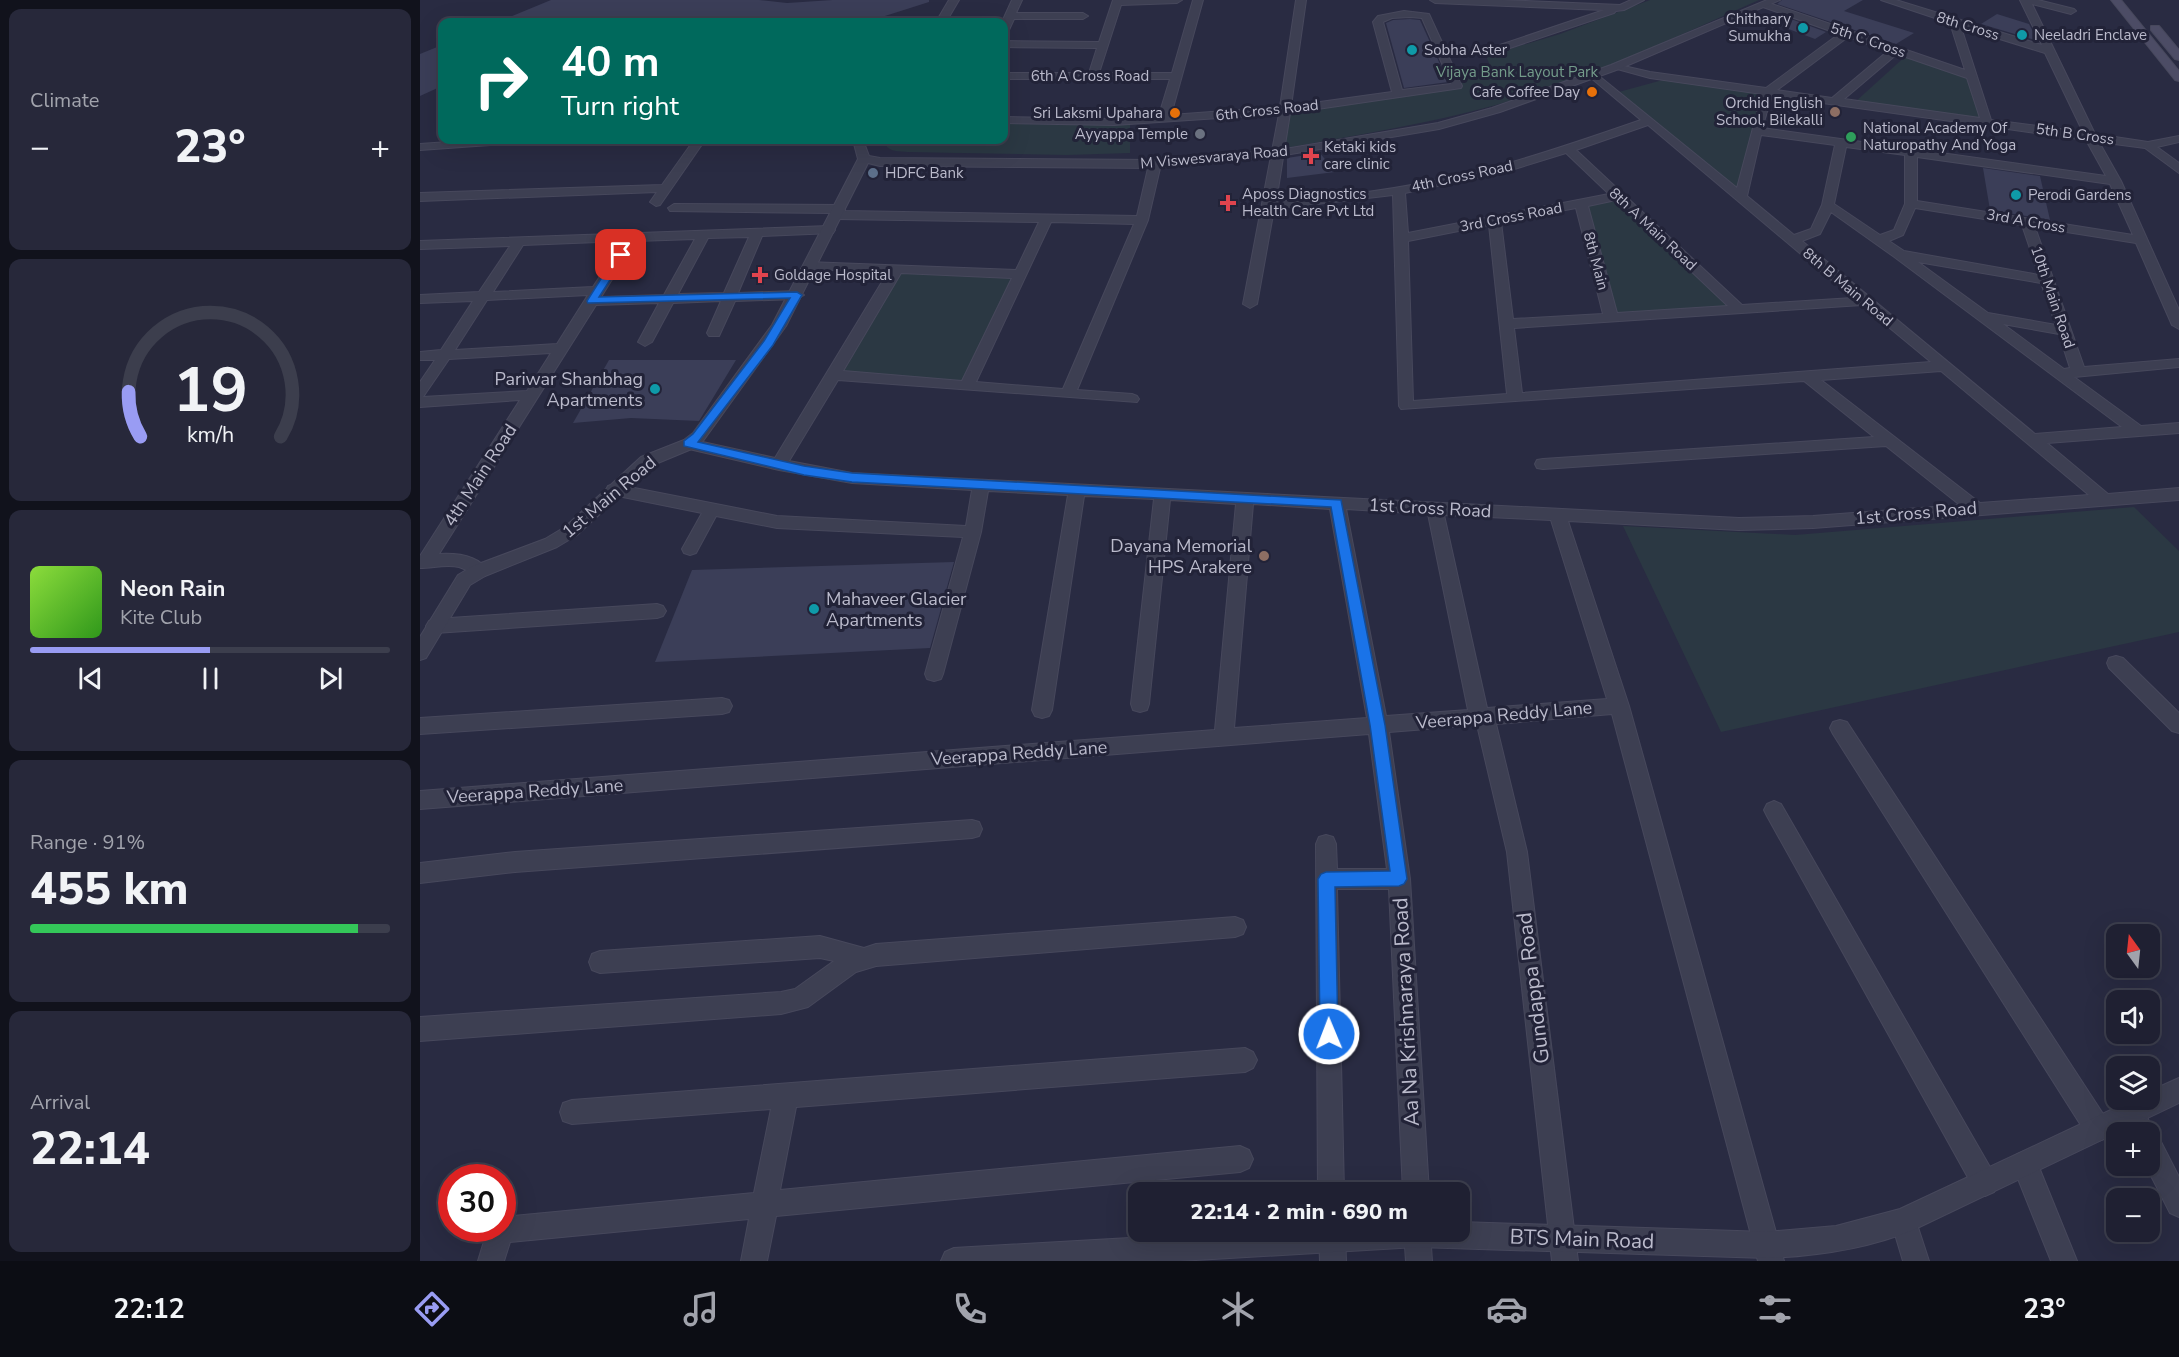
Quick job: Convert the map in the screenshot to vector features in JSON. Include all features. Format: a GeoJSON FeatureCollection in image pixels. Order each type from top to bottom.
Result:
{"type":"FeatureCollection","features":[{"type":"Feature","properties":{"kind":"main road"},"geometry":{"type":"LineString","coordinates":[[2116,0],[2179,78]]}},
{"type":"Feature","properties":{"kind":"main road"},"geometry":{"type":"LineString","coordinates":[[2144,16],[2179,57]]}},
{"type":"Feature","properties":{"kind":"street"},"geometry":{"type":"LineString","coordinates":[[943,18],[954,0]]}},
{"type":"Feature","properties":{"kind":"street"},"geometry":{"type":"LineString","coordinates":[[1008,21],[1017,0]]}},
{"type":"Feature","properties":{"kind":"street"},"geometry":{"type":"LineString","coordinates":[[1093,76],[1118,1],[1177,0]]}},
{"type":"Feature","properties":{"kind":"street"},"geometry":{"type":"LineString","coordinates":[[1164,119],[1198,0]]}},
{"type":"Feature","properties":{"kind":"street"},"geometry":{"type":"LineString","coordinates":[[1250,304],[1279,153],[1301,0]]}},
{"type":"Feature","properties":{"kind":"street"},"geometry":{"type":"LineString","coordinates":[[1435,0],[1621,8]]}},
{"type":"Feature","properties":{"kind":"street"},"geometry":{"type":"LineString","coordinates":[[1501,48],[1639,0]]}},
{"type":"Feature","properties":{"kind":"street","name":"8th Cross"},"geometry":{"type":"LineString","coordinates":[[1886,0],[2049,51]]}},
{"type":"Feature","properties":{"kind":"street"},"geometry":{"type":"LineString","coordinates":[[2026,0],[2071,11]]}},
{"type":"Feature","properties":{"kind":"street"},"geometry":{"type":"LineString","coordinates":[[2026,0],[2090,136],[2115,181],[2179,325]]}},
{"type":"Feature","properties":{"kind":"street","name":"5th C Cross"},"geometry":{"type":"LineString","coordinates":[[1770,2],[1846,33],[1971,76]]}},
{"type":"Feature","properties":{"kind":"street","name":"M Viswesvaraya Road"},"geometry":{"type":"LineString","coordinates":[[864,159],[880,162],[1155,164],[1279,153],[1371,138],[1468,119],[1615,67],[1770,2]]}},
{"type":"Feature","properties":{"kind":"street"},"geometry":{"type":"LineString","coordinates":[[1417,14],[1426,16],[1455,82],[1406,81],[1378,22],[1386,16],[1417,14]]}},
{"type":"Feature","properties":{"kind":"street"},"geometry":{"type":"LineString","coordinates":[[1010,16],[1083,16]]}},
{"type":"Feature","properties":{"kind":"street"},"geometry":{"type":"LineString","coordinates":[[1954,21],[1986,121]]}},
{"type":"Feature","properties":{"kind":"street"},"geometry":{"type":"LineString","coordinates":[[1741,197],[1756,131],[1768,92],[1846,33]]}},
{"type":"Feature","properties":{"kind":"street"},"geometry":{"type":"LineString","coordinates":[[1008,44],[1103,45]]}},
{"type":"Feature","properties":{"kind":"street"},"geometry":{"type":"LineString","coordinates":[[1835,101],[1896,50]]}},
{"type":"Feature","properties":{"kind":"street","name":"5th B Cross"},"geometry":{"type":"LineString","coordinates":[[1615,67],[1650,75],[2148,144],[2179,139]]}},
{"type":"Feature","properties":{"kind":"street","name":"8th B Main Road"},"geometry":{"type":"LineString","coordinates":[[1594,75],[2103,498]]}},
{"type":"Feature","properties":{"kind":"street","name":"6th A Cross Road"},"geometry":{"type":"LineString","coordinates":[[1008,76],[1177,76]]}},
{"type":"Feature","properties":{"kind":"street"},"geometry":{"type":"LineString","coordinates":[[1398,94],[1406,81]]}},
{"type":"Feature","properties":{"kind":"street","name":"6th Cross Road"},"geometry":{"type":"LineString","coordinates":[[1008,120],[1114,122],[1285,110],[1398,94],[1455,82]]}},
{"type":"Feature","properties":{"kind":"street","name":"4th Cross Road"},"geometry":{"type":"LineString","coordinates":[[1269,206],[1332,201],[1399,190],[1503,168],[1568,149],[1648,121]]}},
{"type":"Feature","properties":{"kind":"street"},"geometry":{"type":"LineString","coordinates":[[1756,131],[2115,181]]}},
{"type":"Feature","properties":{"kind":"street"},"geometry":{"type":"LineString","coordinates":[[420,147],[462,144]]}},
{"type":"Feature","properties":{"kind":"street"},"geometry":{"type":"LineString","coordinates":[[656,202],[696,144]]}},
{"type":"Feature","properties":{"kind":"street"},"geometry":{"type":"LineString","coordinates":[[860,144],[864,159]]}},
{"type":"Feature","properties":{"kind":"street"},"geometry":{"type":"LineString","coordinates":[[1792,240],[1816,231],[1828,205],[1841,144]]}},
{"type":"Feature","properties":{"kind":"street"},"geometry":{"type":"LineString","coordinates":[[2148,144],[2179,169]]}},
{"type":"Feature","properties":{"kind":"street","name":"8th A Main Road"},"geometry":{"type":"LineString","coordinates":[[1568,149],[1739,309]]}},
{"type":"Feature","properties":{"kind":"street"},"geometry":{"type":"LineString","coordinates":[[1879,240],[1899,232],[1911,204],[1911,153]]}},
{"type":"Feature","properties":{"kind":"street","name":"1st Main Road"},"geometry":{"type":"LineString","coordinates":[[420,653],[459,587],[479,571],[558,540],[647,461],[689,444],[698,436],[769,343],[797,295],[864,159]]}},
{"type":"Feature","properties":{"kind":"street"},"geometry":{"type":"LineString","coordinates":[[1068,394],[1142,220],[1155,164]]}},
{"type":"Feature","properties":{"kind":"street"},"geometry":{"type":"LineString","coordinates":[[420,197],[666,188]]}},
{"type":"Feature","properties":{"kind":"street"},"geometry":{"type":"LineString","coordinates":[[1399,190],[1406,406],[1943,366]]}},
{"type":"Feature","properties":{"kind":"street","name":"3rd Cross Road"},"geometry":{"type":"LineString","coordinates":[[1402,238],[1618,196]]}},
{"type":"Feature","properties":{"kind":"street","name":"8th Main"},"geometry":{"type":"LineString","coordinates":[[1581,204],[1611,317]]}},
{"type":"Feature","properties":{"kind":"street","name":"3rd A Cross"},"geometry":{"type":"LineString","coordinates":[[1911,204],[2141,240]]}},
{"type":"Feature","properties":{"kind":"street"},"geometry":{"type":"LineString","coordinates":[[1828,205],[1898,253],[2136,430]]}},
{"type":"Feature","properties":{"kind":"street"},"geometry":{"type":"LineString","coordinates":[[674,208],[1142,220]]}},
{"type":"Feature","properties":{"kind":"street"},"geometry":{"type":"LineString","coordinates":[[967,386],[1047,218]]}},
{"type":"Feature","properties":{"kind":"street"},"geometry":{"type":"LineString","coordinates":[[1495,221],[1515,398]]}},
{"type":"Feature","properties":{"kind":"street","name":"10th Main Road"},"geometry":{"type":"LineString","coordinates":[[2027,222],[2079,372]]}},
{"type":"Feature","properties":{"kind":"street"},"geometry":{"type":"LineString","coordinates":[[420,245],[829,230]]}},
{"type":"Feature","properties":{"kind":"street"},"geometry":{"type":"LineString","coordinates":[[714,333],[757,233]]}},
{"type":"Feature","properties":{"kind":"street"},"geometry":{"type":"LineString","coordinates":[[645,342],[703,235]]}},
{"type":"Feature","properties":{"kind":"street","name":"4th Main Road"},"geometry":{"type":"LineString","coordinates":[[423,562],[632,237]]}},
{"type":"Feature","properties":{"kind":"street"},"geometry":{"type":"LineString","coordinates":[[420,393],[519,242]]}},
{"type":"Feature","properties":{"kind":"street"},"geometry":{"type":"LineString","coordinates":[[1898,253],[2048,280]]}},
{"type":"Feature","properties":{"kind":"street"},"geometry":{"type":"LineString","coordinates":[[812,265],[1020,274]]}},
{"type":"Feature","properties":{"kind":"street"},"geometry":{"type":"LineString","coordinates":[[779,465],[897,268]]}},
{"type":"Feature","properties":{"kind":"street"},"geometry":{"type":"LineString","coordinates":[[420,299],[797,295]]}},
{"type":"Feature","properties":{"kind":"street"},"geometry":{"type":"LineString","coordinates":[[1507,324],[1865,301]]}},
{"type":"Feature","properties":{"kind":"street"},"geometry":{"type":"LineString","coordinates":[[1983,316],[2064,331]]}},
{"type":"Feature","properties":{"kind":"street"},"geometry":{"type":"LineString","coordinates":[[420,356],[562,348]]}},
{"type":"Feature","properties":{"kind":"street"},"geometry":{"type":"LineString","coordinates":[[2061,374],[2179,363]]}},
{"type":"Feature","properties":{"kind":"street"},"geometry":{"type":"LineString","coordinates":[[833,375],[1132,399]]}},
{"type":"Feature","properties":{"kind":"street"},"geometry":{"type":"LineString","coordinates":[[1807,376],[1975,508]]}},
{"type":"Feature","properties":{"kind":"street"},"geometry":{"type":"LineString","coordinates":[[420,402],[532,395]]}},
{"type":"Feature","properties":{"kind":"street"},"geometry":{"type":"LineString","coordinates":[[2031,439],[2179,428]]}},
{"type":"Feature","properties":{"kind":"street"},"geometry":{"type":"LineString","coordinates":[[1544,464],[1890,441]]}},
{"type":"Feature","properties":{"kind":"street","name":"1st Cross Road"},"geometry":{"type":"LineString","coordinates":[[689,444],[779,465],[852,478],[1768,524],[2179,494]]}},
{"type":"Feature","properties":{"kind":"street"},"geometry":{"type":"LineString","coordinates":[[934,674],[973,532],[981,485]]}},
{"type":"Feature","properties":{"kind":"street"},"geometry":{"type":"LineString","coordinates":[[614,490],[777,522],[973,532]]}},
{"type":"Feature","properties":{"kind":"street"},"geometry":{"type":"LineString","coordinates":[[1042,710],[1077,490]]}},
{"type":"Feature","properties":{"kind":"street"},"geometry":{"type":"LineString","coordinates":[[1140,704],[1163,494]]}},
{"type":"Feature","properties":{"kind":"street"},"geometry":{"type":"LineString","coordinates":[[1224,737],[1245,499]]}},
{"type":"Feature","properties":{"kind":"street","name":"Aa Na Krishnaraya Road"},"geometry":{"type":"LineString","coordinates":[[1336,503],[1378,725],[1399,879],[1415,1182]]}},
{"type":"Feature","properties":{"kind":"street"},"geometry":{"type":"LineString","coordinates":[[690,549],[712,509]]}},
{"type":"Feature","properties":{"kind":"street","name":"Gundappa Road"},"geometry":{"type":"LineString","coordinates":[[1435,509],[1482,718],[1517,852],[1563,1250]]}},
{"type":"Feature","properties":{"kind":"street"},"geometry":{"type":"LineString","coordinates":[[1558,515],[1619,706],[1769,1253]]}},
{"type":"Feature","properties":{"kind":"street","name":"4th Main Road"},"geometry":{"type":"LineString","coordinates":[[423,562],[464,561],[471,563],[479,571]]}},
{"type":"Feature","properties":{"kind":"street"},"geometry":{"type":"LineString","coordinates":[[435,626],[657,611]]}},
{"type":"Feature","properties":{"kind":"street"},"geometry":{"type":"LineString","coordinates":[[2116,663],[2179,725]]}},
{"type":"Feature","properties":{"kind":"street"},"geometry":{"type":"LineString","coordinates":[[420,726],[722,706]]}},
{"type":"Feature","properties":{"kind":"street","name":"Veerappa Reddy Lane"},"geometry":{"type":"LineString","coordinates":[[420,800],[1619,706]]}},
{"type":"Feature","properties":{"kind":"street"},"geometry":{"type":"LineString","coordinates":[[1840,728],[2098,1129]]}},
{"type":"Feature","properties":{"kind":"street"},"geometry":{"type":"LineString","coordinates":[[1774,810],[1985,1183]]}},
{"type":"Feature","properties":{"kind":"street"},"geometry":{"type":"LineString","coordinates":[[420,873],[551,859],[972,829]]}},
{"type":"Feature","properties":{"kind":"street"},"geometry":{"type":"LineString","coordinates":[[1326,844],[1331,1182]]}},
{"type":"Feature","properties":{"kind":"street"},"geometry":{"type":"LineString","coordinates":[[1326,879],[1399,879]]}},
{"type":"Feature","properties":{"kind":"street"},"geometry":{"type":"LineString","coordinates":[[600,962],[820,946],[863,958],[1235,927]]}},
{"type":"Feature","properties":{"kind":"street"},"geometry":{"type":"LineString","coordinates":[[420,1029],[781,1003],[800,999],[844,967],[863,958]]}},
{"type":"Feature","properties":{"kind":"street"},"geometry":{"type":"LineString","coordinates":[[572,1112],[1245,1060]]}},
{"type":"Feature","properties":{"kind":"street","name":"BTS Main Road"},"geometry":{"type":"LineString","coordinates":[[2138,1122],[2179,1090]]}},
{"type":"Feature","properties":{"kind":"street"},"geometry":{"type":"LineString","coordinates":[[754,1261],[786,1095]]}},
{"type":"Feature","properties":{"kind":"street","name":"BTS Main Road"},"geometry":{"type":"LineString","coordinates":[[1470,1239],[1563,1250],[1769,1253],[1880,1230],[1904,1221],[2098,1129],[2106,1128]]}},
{"type":"Feature","properties":{"kind":"street"},"geometry":{"type":"LineString","coordinates":[[491,1261],[500,1230],[1240,1159]]}},
{"type":"Feature","properties":{"kind":"street"},"geometry":{"type":"LineString","coordinates":[[2025,1164],[2064,1261]]}},
{"type":"Feature","properties":{"kind":"street"},"geometry":{"type":"LineString","coordinates":[[2160,1167],[2179,1204]]}},
{"type":"Feature","properties":{"kind":"street"},"geometry":{"type":"LineString","coordinates":[[1904,1221],[1916,1261]]}},
{"type":"Feature","properties":{"kind":"street","name":"BTS Main Road"},"geometry":{"type":"LineString","coordinates":[[954,1261],[1167,1255],[1347,1242]]}},
{"type":"Feature","properties":{"kind":"street"},"geometry":{"type":"LineString","coordinates":[[1418,1242],[1419,1261]]}},
{"type":"Feature","properties":{"kind":"green space","name":"Vijaya Bank Layout Park"},"geometry":{"type":"Polygon","coordinates":[[[1650,0],[1759,0],[1629,57],[1530,95],[1444,118],[1286,148],[1288,112],[1462,88],[1461,76],[1491,68],[1486,56],[1560,34],[1650,0]]]}},
{"type":"Feature","properties":{"kind":"green space"},"geometry":{"type":"Polygon","coordinates":[[[1908,54],[1971,76],[1986,121],[1854,103],[1908,54]]]}},
{"type":"Feature","properties":{"kind":"green space"},"geometry":{"type":"Polygon","coordinates":[[[1670,78],[1768,92],[1741,197],[1615,93],[1670,78]]]}},
{"type":"Feature","properties":{"kind":"green space"},"geometry":{"type":"Polygon","coordinates":[[[1008,124],[1130,125],[1130,153],[1067,155],[907,152],[887,147],[885,144],[1008,144],[1008,124]]]}},
{"type":"Feature","properties":{"kind":"green space"},"geometry":{"type":"Polygon","coordinates":[[[1619,196],[1739,309],[1611,317],[1581,204],[1619,196]]]}},
{"type":"Feature","properties":{"kind":"green space"},"geometry":{"type":"Polygon","coordinates":[[[897,269],[1020,274],[967,386],[833,375],[897,269]]]}},
{"type":"Feature","properties":{"kind":"green space"},"geometry":{"type":"Polygon","coordinates":[[[2134,507],[2179,551],[2179,632],[1721,732],[1623,526],[1795,535],[2134,507]]]}},
{"type":"Feature","properties":{"kind":"building"},"geometry":{"type":"Polygon","coordinates":[[[551,0],[759,0],[787,3],[833,0],[929,0],[929,2],[879,18],[508,18],[551,0]]]}},
{"type":"Feature","properties":{"kind":"building"},"geometry":{"type":"Polygon","coordinates":[[[1782,0],[1863,0],[1844,11],[1914,33],[1896,44],[1777,4],[1782,0]]]}},
{"type":"Feature","properties":{"kind":"building","name":"Neeladri Enclave"},"geometry":{"type":"Polygon","coordinates":[[[1997,14],[2029,24],[2038,41],[1981,24],[1997,14]]]}},
{"type":"Feature","properties":{"kind":"building","name":"Chithaary Sumukha"},"geometry":{"type":"Polygon","coordinates":[[[1791,19],[1826,32],[1815,39],[1778,25],[1791,19]]]}},
{"type":"Feature","properties":{"kind":"building"},"geometry":{"type":"Polygon","coordinates":[[[1393,20],[1420,20],[1448,82],[1404,88],[1386,23],[1393,20]]]}},
{"type":"Feature","properties":{"kind":"building"},"geometry":{"type":"Polygon","coordinates":[[[438,47],[438,88],[420,96],[420,54],[438,47]]]}},
{"type":"Feature","properties":{"kind":"building"},"geometry":{"type":"Polygon","coordinates":[[[1320,153],[1335,172],[1287,178],[1287,158],[1320,153]]]}},
{"type":"Feature","properties":{"kind":"building","name":"Perodi Gardens"},"geometry":{"type":"Polygon","coordinates":[[[1983,168],[2040,176],[2050,220],[1990,210],[1983,168]]]}},
{"type":"Feature","properties":{"kind":"building","name":"Pariwar Shanbhag Apartments"},"geometry":{"type":"Polygon","coordinates":[[[609,360],[736,360],[699,421],[631,418],[573,423],[609,360]]]}},
{"type":"Feature","properties":{"kind":"building","name":"Mahaveer Glacier Apartments"},"geometry":{"type":"Polygon","coordinates":[[[954,562],[930,648],[655,662],[692,570],[954,562]]]}},
{"type":"Feature","properties":{"kind":"place","name":"Chithaary Sumukha"},"geometry":{"type":"Point","coordinates":[1803,28]}},
{"type":"Feature","properties":{"kind":"place","name":"Neeladri Enclave"},"geometry":{"type":"Point","coordinates":[2022,35]}},
{"type":"Feature","properties":{"kind":"place","name":"Sobha Aster"},"geometry":{"type":"Point","coordinates":[1412,50]}},
{"type":"Feature","properties":{"kind":"place","name":"Cafe Coffee Day"},"geometry":{"type":"Point","coordinates":[1592,92]}},
{"type":"Feature","properties":{"kind":"place","name":"Orchid English School, Bilekalli"},"geometry":{"type":"Point","coordinates":[1835,112]}},
{"type":"Feature","properties":{"kind":"place","name":"Sri Laksmi Upahara"},"geometry":{"type":"Point","coordinates":[1175,113]}},
{"type":"Feature","properties":{"kind":"place","name":"Ayyappa Temple"},"geometry":{"type":"Point","coordinates":[1200,134]}},
{"type":"Feature","properties":{"kind":"place","name":"National Academy Of Naturopathy And Yoga"},"geometry":{"type":"Point","coordinates":[1851,137]}},
{"type":"Feature","properties":{"kind":"place","name":"Ketaki kids care clinic"},"geometry":{"type":"Point","coordinates":[1311,156]}},
{"type":"Feature","properties":{"kind":"place","name":"HDFC Bank"},"geometry":{"type":"Point","coordinates":[873,173]}},
{"type":"Feature","properties":{"kind":"place","name":"Perodi Gardens"},"geometry":{"type":"Point","coordinates":[2016,195]}},
{"type":"Feature","properties":{"kind":"place","name":"Aposs Diagnostics Health Care Pvt Ltd"},"geometry":{"type":"Point","coordinates":[1228,203]}},
{"type":"Feature","properties":{"kind":"place","name":"Goldage Hospital"},"geometry":{"type":"Point","coordinates":[760,275]}},
{"type":"Feature","properties":{"kind":"place","name":"Pariwar Shanbhag Apartments"},"geometry":{"type":"Point","coordinates":[655,389]}},
{"type":"Feature","properties":{"kind":"place","name":"Dayana Memorial HPS Arakere"},"geometry":{"type":"Point","coordinates":[1264,556]}},
{"type":"Feature","properties":{"kind":"place","name":"Mahaveer Glacier Apartments"},"geometry":{"type":"Point","coordinates":[814,609]}},
{"type":"Feature","properties":{"kind":"route"},"geometry":{"type":"LineString","coordinates":[[621,255],[592,301],[797,295],[769,343],[698,436],[689,444],[804,471],[852,478],[1336,503],[1378,725],[1399,879],[1326,879],[1329,1034]]}}]}
